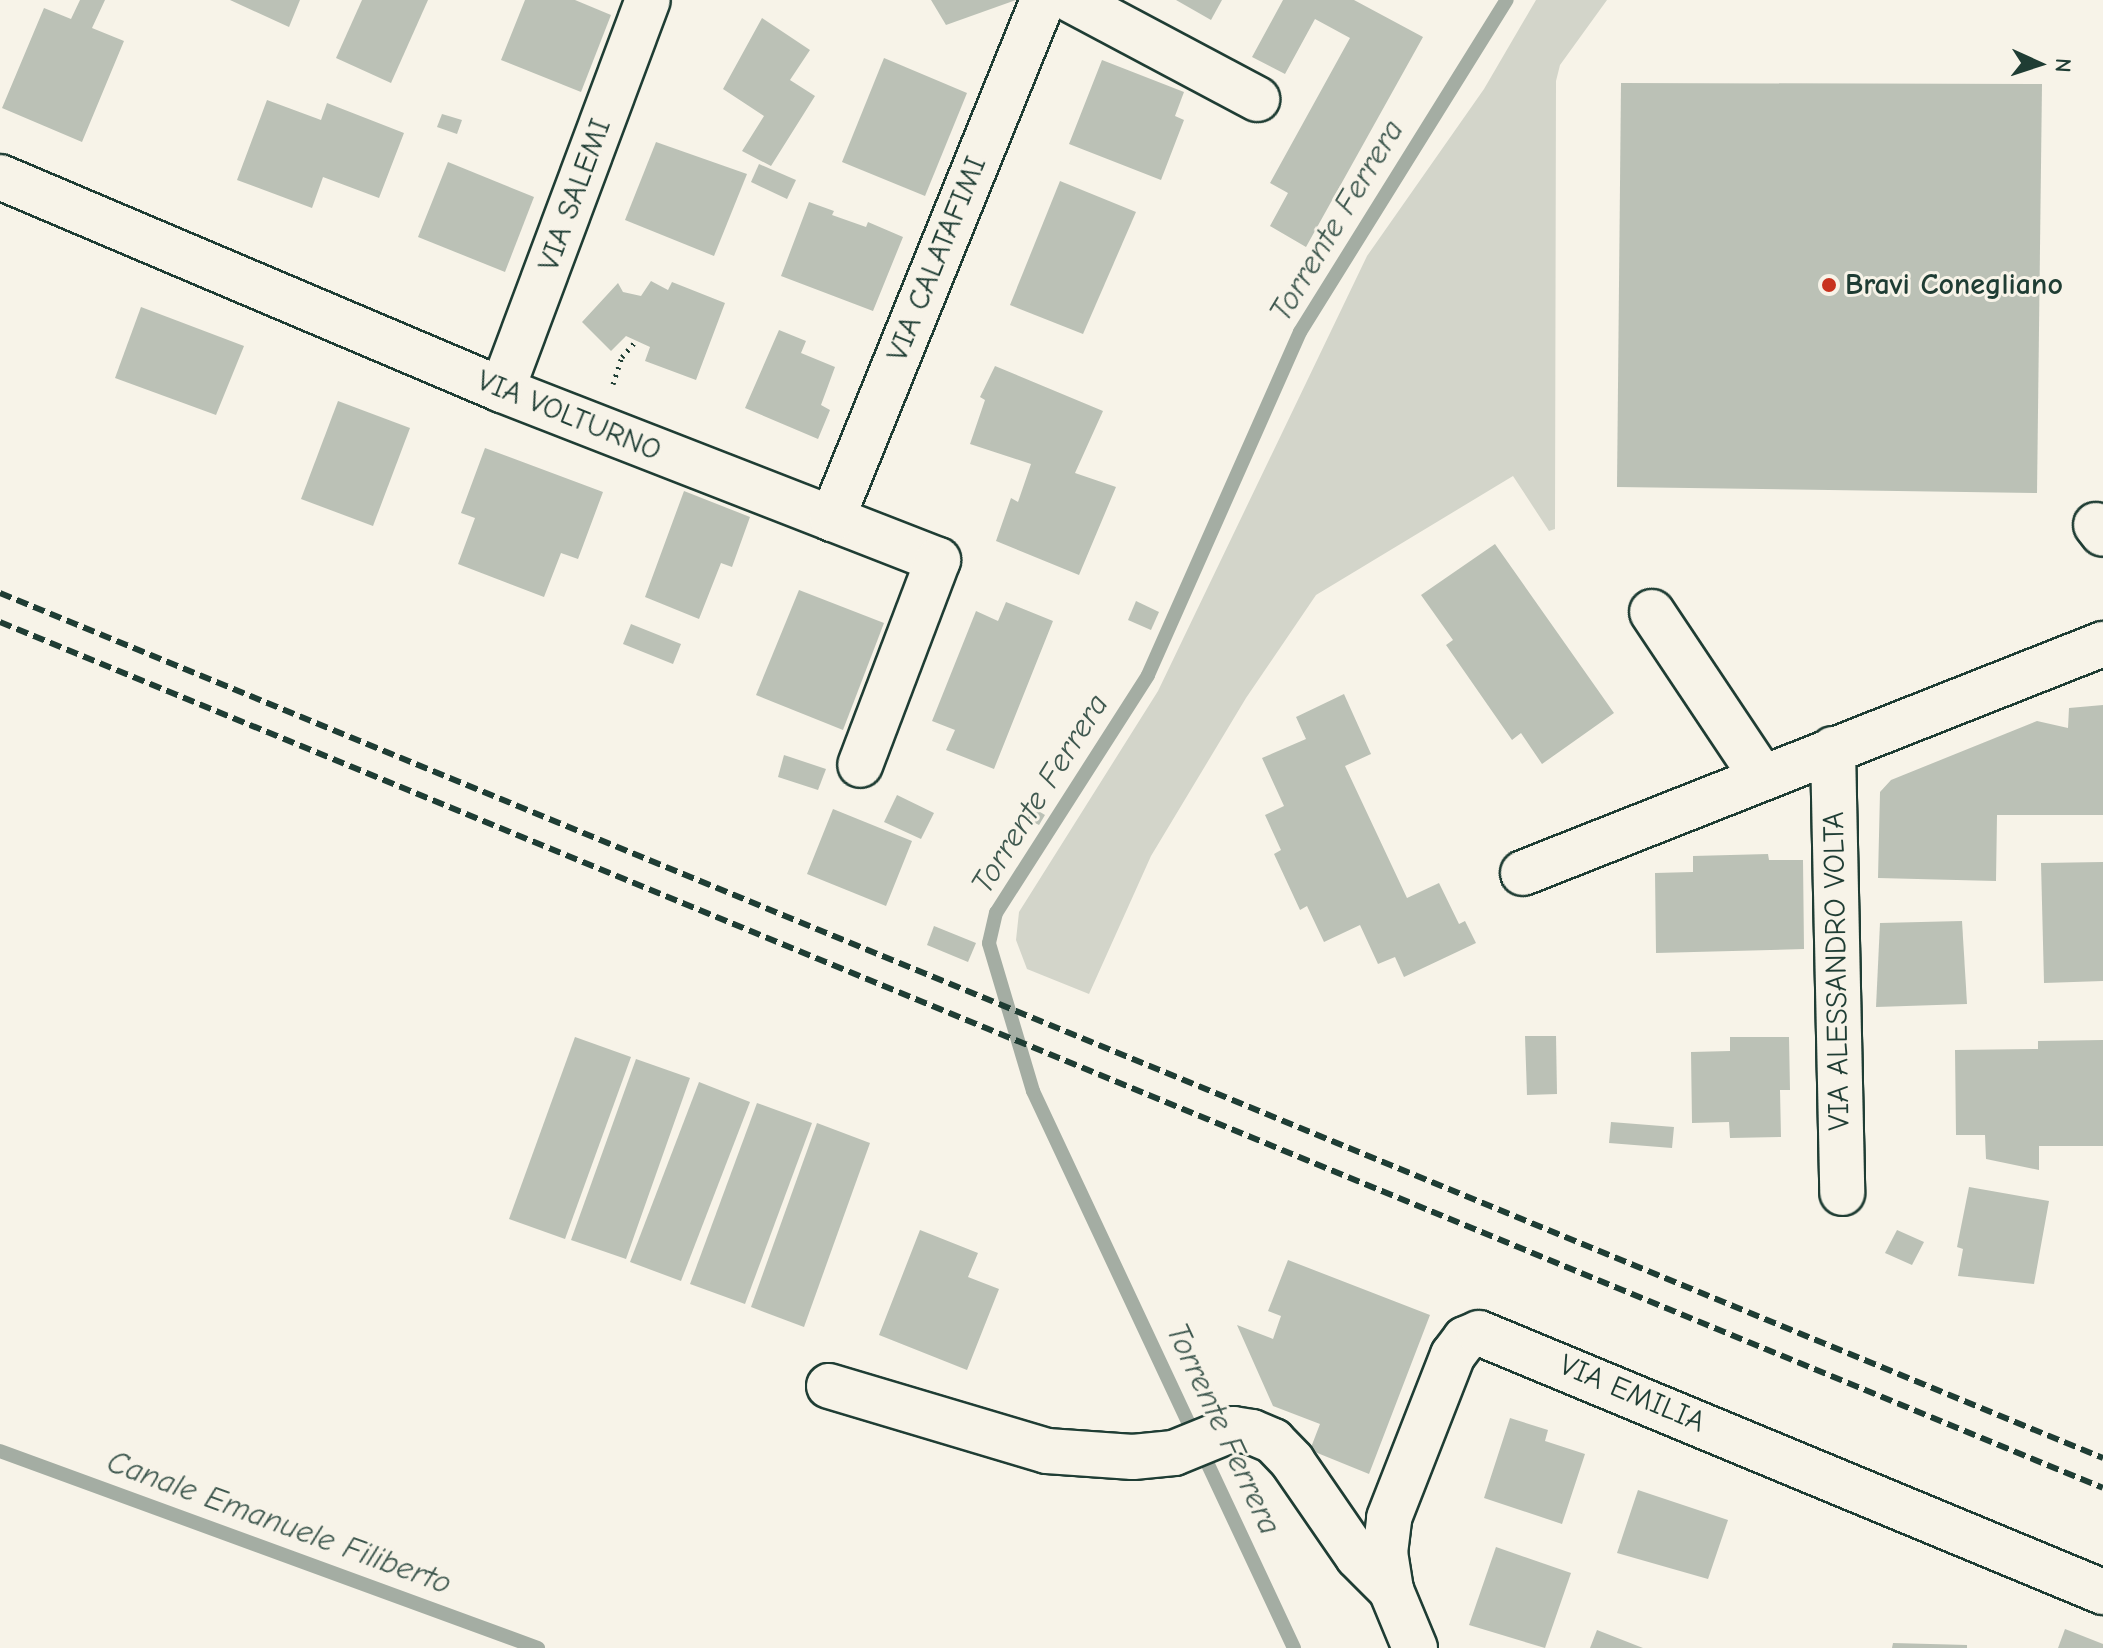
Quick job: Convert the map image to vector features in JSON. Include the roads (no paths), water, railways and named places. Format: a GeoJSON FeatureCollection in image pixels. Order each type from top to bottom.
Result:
{"type":"FeatureCollection","features":[{"type":"Feature","properties":{"kind":"street","name":"VIA SALEMI"},"geometry":{"type":"LineString","coordinates":[[502,390],[648,0]]}},
{"type":"Feature","properties":{"kind":"street","name":"VIA CALATAFIMI"},"geometry":{"type":"LineString","coordinates":[[832,519],[1043,0]]}},
{"type":"Feature","properties":{"kind":"street"},"geometry":{"type":"LineString","coordinates":[[1071,0],[1257,99]]}},
{"type":"Feature","properties":{"kind":"street","name":"VIA VOLTURNO"},"geometry":{"type":"LineString","coordinates":[[0,177],[502,390],[938,560],[860,765]]}},
{"type":"Feature","properties":{"kind":"street"},"geometry":{"type":"LineString","coordinates":[[1652,612],[1762,777]]}},
{"type":"Feature","properties":{"kind":"street"},"geometry":{"type":"LineString","coordinates":[[1523,873],[2103,644]]}},
{"type":"Feature","properties":{"kind":"street","name":"VIA ALESSANDRO VOLTA"},"geometry":{"type":"LineString","coordinates":[[1833,749],[1842,1193]]}},
{"type":"Feature","properties":{"kind":"street","name":"VIA EMILIA"},"geometry":{"type":"LineString","coordinates":[[1415,1648],[1391,1590],[1385,1553],[1389,1518],[1453,1355],[1465,1339],[1479,1333],[2103,1592]]}},
{"type":"Feature","properties":{"kind":"street"},"geometry":{"type":"LineString","coordinates":[[829,1386],[1047,1451],[1133,1457],[1174,1453],[1233,1429],[1252,1432],[1283,1451],[1358,1557],[1391,1590]]}},
{"type":"Feature","properties":{"kind":"waterway","name":"Torrente Ferrera"},"geometry":{"type":"LineString","coordinates":[[1294,1648],[1033,1091],[989,943],[996,913],[1148,675],[1300,332],[1507,0]]}},
{"type":"Feature","properties":{"kind":"waterway","name":"Canale Emanuele Filiberto"},"geometry":{"type":"LineString","coordinates":[[0,1451],[538,1648]]}},
{"type":"Feature","properties":{"kind":"railway"},"geometry":{"type":"LineString","coordinates":[[0,593],[2103,1458]]}},
{"type":"Feature","properties":{"kind":"railway"},"geometry":{"type":"LineString","coordinates":[[0,622],[2103,1488]]}},
{"type":"Feature","properties":{"kind":"place","name":"Bravi Conegliano"},"geometry":{"type":"Point","coordinates":[1829,285]}}]}
